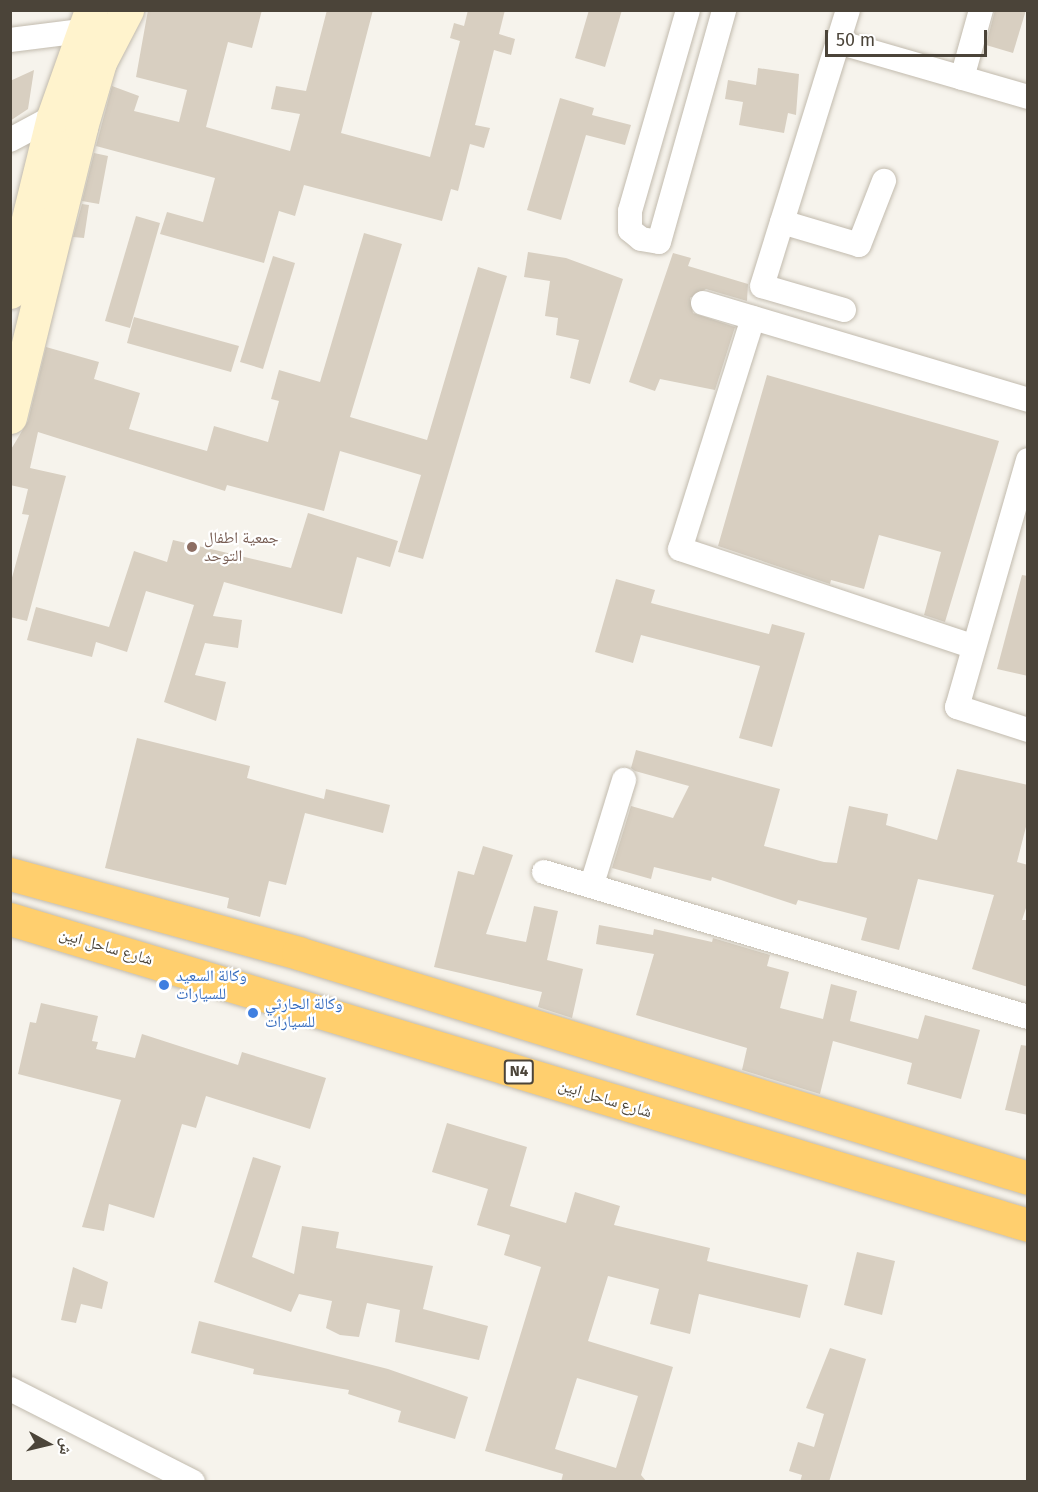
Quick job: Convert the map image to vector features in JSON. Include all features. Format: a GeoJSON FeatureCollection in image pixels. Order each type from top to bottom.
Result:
{"type":"FeatureCollection","features":[{"type":"Feature","properties":{"kind":"highway"},"geometry":{"type":"LineString","coordinates":[[10,874],[298,953],[1028,1178]]}},
{"type":"Feature","properties":{"kind":"highway","name":"شارع ساحل ابين"},"geometry":{"type":"LineString","coordinates":[[10,919],[1028,1226]]}},
{"type":"Feature","properties":{"kind":"main road"},"geometry":{"type":"LineString","coordinates":[[10,417],[81,127],[100,62],[127,10]]}},
{"type":"Feature","properties":{"kind":"main road"},"geometry":{"type":"LineString","coordinates":[[10,292],[53,117],[86,21]]}},
{"type":"Feature","properties":{"kind":"street"},"geometry":{"type":"LineString","coordinates":[[688,10],[630,211],[630,230],[641,239],[659,242],[724,10]]}},
{"type":"Feature","properties":{"kind":"street"},"geometry":{"type":"LineString","coordinates":[[844,310],[762,286],[848,10]]}},
{"type":"Feature","properties":{"kind":"street"},"geometry":{"type":"LineString","coordinates":[[962,78],[981,10]]}},
{"type":"Feature","properties":{"kind":"street"},"geometry":{"type":"LineString","coordinates":[[10,40],[86,21]]}},
{"type":"Feature","properties":{"kind":"street"},"geometry":{"type":"LineString","coordinates":[[838,42],[962,78],[1026,91]]}},
{"type":"Feature","properties":{"kind":"street"},"geometry":{"type":"LineString","coordinates":[[10,140],[53,117]]}},
{"type":"Feature","properties":{"kind":"street"},"geometry":{"type":"LineString","coordinates":[[782,222],[859,245],[884,181]]}},
{"type":"Feature","properties":{"kind":"street"},"geometry":{"type":"LineString","coordinates":[[703,303],[1028,400]]}},
{"type":"Feature","properties":{"kind":"street"},"geometry":{"type":"LineString","coordinates":[[753,318],[680,549],[972,646]]}},
{"type":"Feature","properties":{"kind":"street"},"geometry":{"type":"LineString","coordinates":[[1028,460],[972,646],[957,707],[1028,730]]}},
{"type":"Feature","properties":{"kind":"street"},"geometry":{"type":"LineString","coordinates":[[592,884],[624,780]]}},
{"type":"Feature","properties":{"kind":"street"},"geometry":{"type":"LineString","coordinates":[[544,872],[592,884],[1028,1017]]}},
{"type":"Feature","properties":{"kind":"street"},"geometry":{"type":"LineString","coordinates":[[10,1389],[193,1482]]}},
{"type":"Feature","properties":{"kind":"building"},"geometry":{"type":"Polygon","coordinates":[[[148,10],[262,10],[252,48],[228,42],[206,127],[290,151],[300,114],[271,109],[276,86],[306,91],[327,10],[373,10],[341,133],[430,157],[460,41],[450,38],[454,23],[464,26],[468,10],[505,10],[499,34],[515,39],[511,55],[494,50],[475,125],[490,128],[484,148],[470,144],[458,191],[451,189],[442,221],[304,185],[295,216],[279,211],[264,263],[160,234],[167,212],[203,222],[215,178],[96,146],[112,86],[139,96],[134,111],[179,122],[187,90],[136,77],[148,10]]]}},
{"type":"Feature","properties":{"kind":"building"},"geometry":{"type":"Polygon","coordinates":[[[589,10],[622,10],[605,67],[575,58],[589,10]]]}},
{"type":"Feature","properties":{"kind":"building"},"geometry":{"type":"Polygon","coordinates":[[[995,10],[1026,10],[1013,53],[986,45],[995,10]]]}},
{"type":"Feature","properties":{"kind":"building"},"geometry":{"type":"Polygon","coordinates":[[[758,68],[799,74],[796,115],[788,113],[784,133],[739,125],[743,102],[725,99],[728,80],[756,85],[758,68]]]}},
{"type":"Feature","properties":{"kind":"building"},"geometry":{"type":"Polygon","coordinates":[[[34,70],[28,109],[10,121],[10,81],[34,70]]]}},
{"type":"Feature","properties":{"kind":"building"},"geometry":{"type":"Polygon","coordinates":[[[560,98],[594,108],[592,115],[631,125],[625,145],[586,135],[561,220],[527,210],[560,98]]]}},
{"type":"Feature","properties":{"kind":"building"},"geometry":{"type":"Polygon","coordinates":[[[94,153],[108,156],[99,204],[82,201],[94,153]]]}},
{"type":"Feature","properties":{"kind":"building"},"geometry":{"type":"Polygon","coordinates":[[[82,204],[89,205],[84,238],[73,237],[82,204]]]}},
{"type":"Feature","properties":{"kind":"building"},"geometry":{"type":"Polygon","coordinates":[[[136,216],[160,223],[130,328],[105,321],[136,216]]]}},
{"type":"Feature","properties":{"kind":"building"},"geometry":{"type":"Polygon","coordinates":[[[364,233],[402,244],[350,417],[427,440],[478,267],[507,276],[423,559],[398,552],[421,475],[340,451],[324,511],[227,485],[225,491],[38,432],[30,468],[66,476],[27,621],[10,617],[10,585],[29,515],[22,514],[28,489],[10,485],[10,451],[28,421],[46,347],[99,362],[94,379],[140,393],[129,429],[207,451],[214,426],[268,442],[279,401],[271,399],[279,370],[320,382],[364,233]]]}},
{"type":"Feature","properties":{"kind":"building"},"geometry":{"type":"Polygon","coordinates":[[[528,252],[566,258],[623,279],[590,384],[570,378],[579,340],[556,335],[558,318],[545,316],[550,281],[524,277],[528,252]]]}},
{"type":"Feature","properties":{"kind":"building"},"geometry":{"type":"Polygon","coordinates":[[[673,253],[691,258],[688,266],[748,284],[747,301],[706,289],[690,298],[693,313],[735,327],[715,390],[660,379],[655,391],[629,382],[673,253]]]}},
{"type":"Feature","properties":{"kind":"building"},"geometry":{"type":"Polygon","coordinates":[[[273,256],[295,263],[263,369],[240,362],[273,256]]]}},
{"type":"Feature","properties":{"kind":"building"},"geometry":{"type":"Polygon","coordinates":[[[134,317],[239,346],[231,372],[127,343],[134,317]]]}},
{"type":"Feature","properties":{"kind":"building"},"geometry":{"type":"Polygon","coordinates":[[[767,375],[999,441],[945,622],[924,615],[941,552],[879,535],[864,589],[831,580],[830,584],[718,546],[767,375]]]}},
{"type":"Feature","properties":{"kind":"building"},"geometry":{"type":"Polygon","coordinates":[[[308,513],[398,541],[390,567],[357,557],[342,614],[224,582],[213,616],[242,620],[238,648],[205,643],[195,675],[226,682],[216,721],[164,702],[194,605],[146,591],[127,652],[96,642],[92,657],[27,640],[36,607],[109,627],[134,551],[167,562],[173,540],[291,568],[308,513]]]}},
{"type":"Feature","properties":{"kind":"building"},"geometry":{"type":"Polygon","coordinates":[[[1022,575],[1028,576],[1028,676],[997,669],[1022,575]]]}},
{"type":"Feature","properties":{"kind":"building"},"geometry":{"type":"Polygon","coordinates":[[[616,579],[655,590],[651,603],[769,634],[772,624],[805,633],[772,747],[739,738],[760,666],[641,635],[633,663],[595,652],[616,579]]]}},
{"type":"Feature","properties":{"kind":"building"},"geometry":{"type":"Polygon","coordinates":[[[137,738],[250,766],[247,778],[324,799],[326,789],[390,805],[383,833],[305,813],[286,885],[269,881],[260,917],[227,908],[229,898],[105,868],[137,738]]]}},
{"type":"Feature","properties":{"kind":"building"},"geometry":{"type":"Polygon","coordinates":[[[636,750],[780,789],[764,846],[824,862],[837,863],[849,806],[888,814],[886,825],[937,840],[957,769],[1028,785],[1028,819],[1017,862],[1028,865],[1028,902],[1022,920],[1028,920],[1028,987],[972,969],[994,895],[918,879],[899,950],[861,940],[867,918],[798,900],[796,905],[712,877],[711,881],[654,867],[651,879],[612,868],[631,806],[673,818],[689,786],[635,771],[631,768],[636,750]]]}},
{"type":"Feature","properties":{"kind":"building"},"geometry":{"type":"Polygon","coordinates":[[[483,846],[513,855],[486,934],[526,942],[534,906],[558,911],[547,960],[583,969],[572,1018],[538,1007],[542,992],[434,967],[458,871],[474,875],[483,846]]]}},
{"type":"Feature","properties":{"kind":"building"},"geometry":{"type":"Polygon","coordinates":[[[599,925],[653,935],[654,929],[712,942],[713,938],[770,955],[767,966],[789,972],[780,1008],[823,1019],[831,984],[857,991],[850,1021],[918,1039],[925,1015],[980,1030],[961,1099],[907,1084],[912,1063],[833,1041],[820,1094],[742,1070],[747,1048],[636,1015],[654,954],[596,944],[599,925]]]}},
{"type":"Feature","properties":{"kind":"building"},"geometry":{"type":"Polygon","coordinates":[[[41,1003],[98,1016],[92,1041],[98,1042],[96,1049],[135,1058],[142,1034],[238,1065],[242,1052],[326,1078],[310,1129],[206,1096],[196,1128],[182,1124],[154,1218],[109,1204],[104,1231],[82,1227],[121,1100],[18,1074],[30,1022],[36,1023],[41,1003]]]}},
{"type":"Feature","properties":{"kind":"building"},"geometry":{"type":"Polygon","coordinates":[[[1021,1045],[1028,1046],[1028,1115],[1005,1110],[1021,1045]]]}},
{"type":"Feature","properties":{"kind":"building"},"geometry":{"type":"Polygon","coordinates":[[[447,1123],[527,1147],[510,1206],[566,1223],[575,1192],[620,1206],[614,1225],[710,1248],[707,1261],[808,1285],[800,1318],[699,1294],[690,1334],[650,1324],[659,1289],[608,1276],[588,1341],[673,1367],[641,1475],[647,1482],[561,1482],[563,1474],[485,1451],[541,1267],[504,1255],[510,1235],[477,1225],[488,1189],[432,1172],[447,1123]],[[577,1378],[555,1449],[616,1468],[638,1396],[577,1378]]]}},
{"type":"Feature","properties":{"kind":"building"},"geometry":{"type":"Polygon","coordinates":[[[253,1157],[281,1166],[252,1257],[294,1274],[302,1226],[339,1232],[336,1248],[433,1266],[423,1309],[488,1326],[479,1360],[395,1342],[400,1310],[367,1303],[359,1337],[340,1335],[326,1328],[332,1301],[299,1294],[291,1312],[214,1282],[253,1157]]]}},
{"type":"Feature","properties":{"kind":"building"},"geometry":{"type":"Polygon","coordinates":[[[857,1252],[895,1261],[882,1315],[844,1305],[857,1252]]]}},
{"type":"Feature","properties":{"kind":"building"},"geometry":{"type":"Polygon","coordinates":[[[73,1267],[108,1282],[102,1309],[81,1304],[76,1323],[61,1320],[73,1267]]]}},
{"type":"Feature","properties":{"kind":"building"},"geometry":{"type":"Polygon","coordinates":[[[199,1321],[388,1369],[468,1397],[455,1439],[398,1422],[401,1411],[348,1394],[349,1390],[253,1374],[254,1369],[191,1353],[199,1321]]]}},
{"type":"Feature","properties":{"kind":"building"},"geometry":{"type":"Polygon","coordinates":[[[830,1348],[866,1359],[829,1482],[800,1482],[802,1475],[789,1471],[798,1442],[814,1447],[824,1414],[806,1408],[830,1348]]]}},
{"type":"Feature","properties":{"kind":"place","name":"جمعية اطفال التوحد"},"geometry":{"type":"Point","coordinates":[192,547]}},
{"type":"Feature","properties":{"kind":"place","name":"وكالة السعيد للسيارات"},"geometry":{"type":"Point","coordinates":[164,985]}},
{"type":"Feature","properties":{"kind":"place","name":"وكالة الحارثي للسيارات"},"geometry":{"type":"Point","coordinates":[253,1013]}}]}
